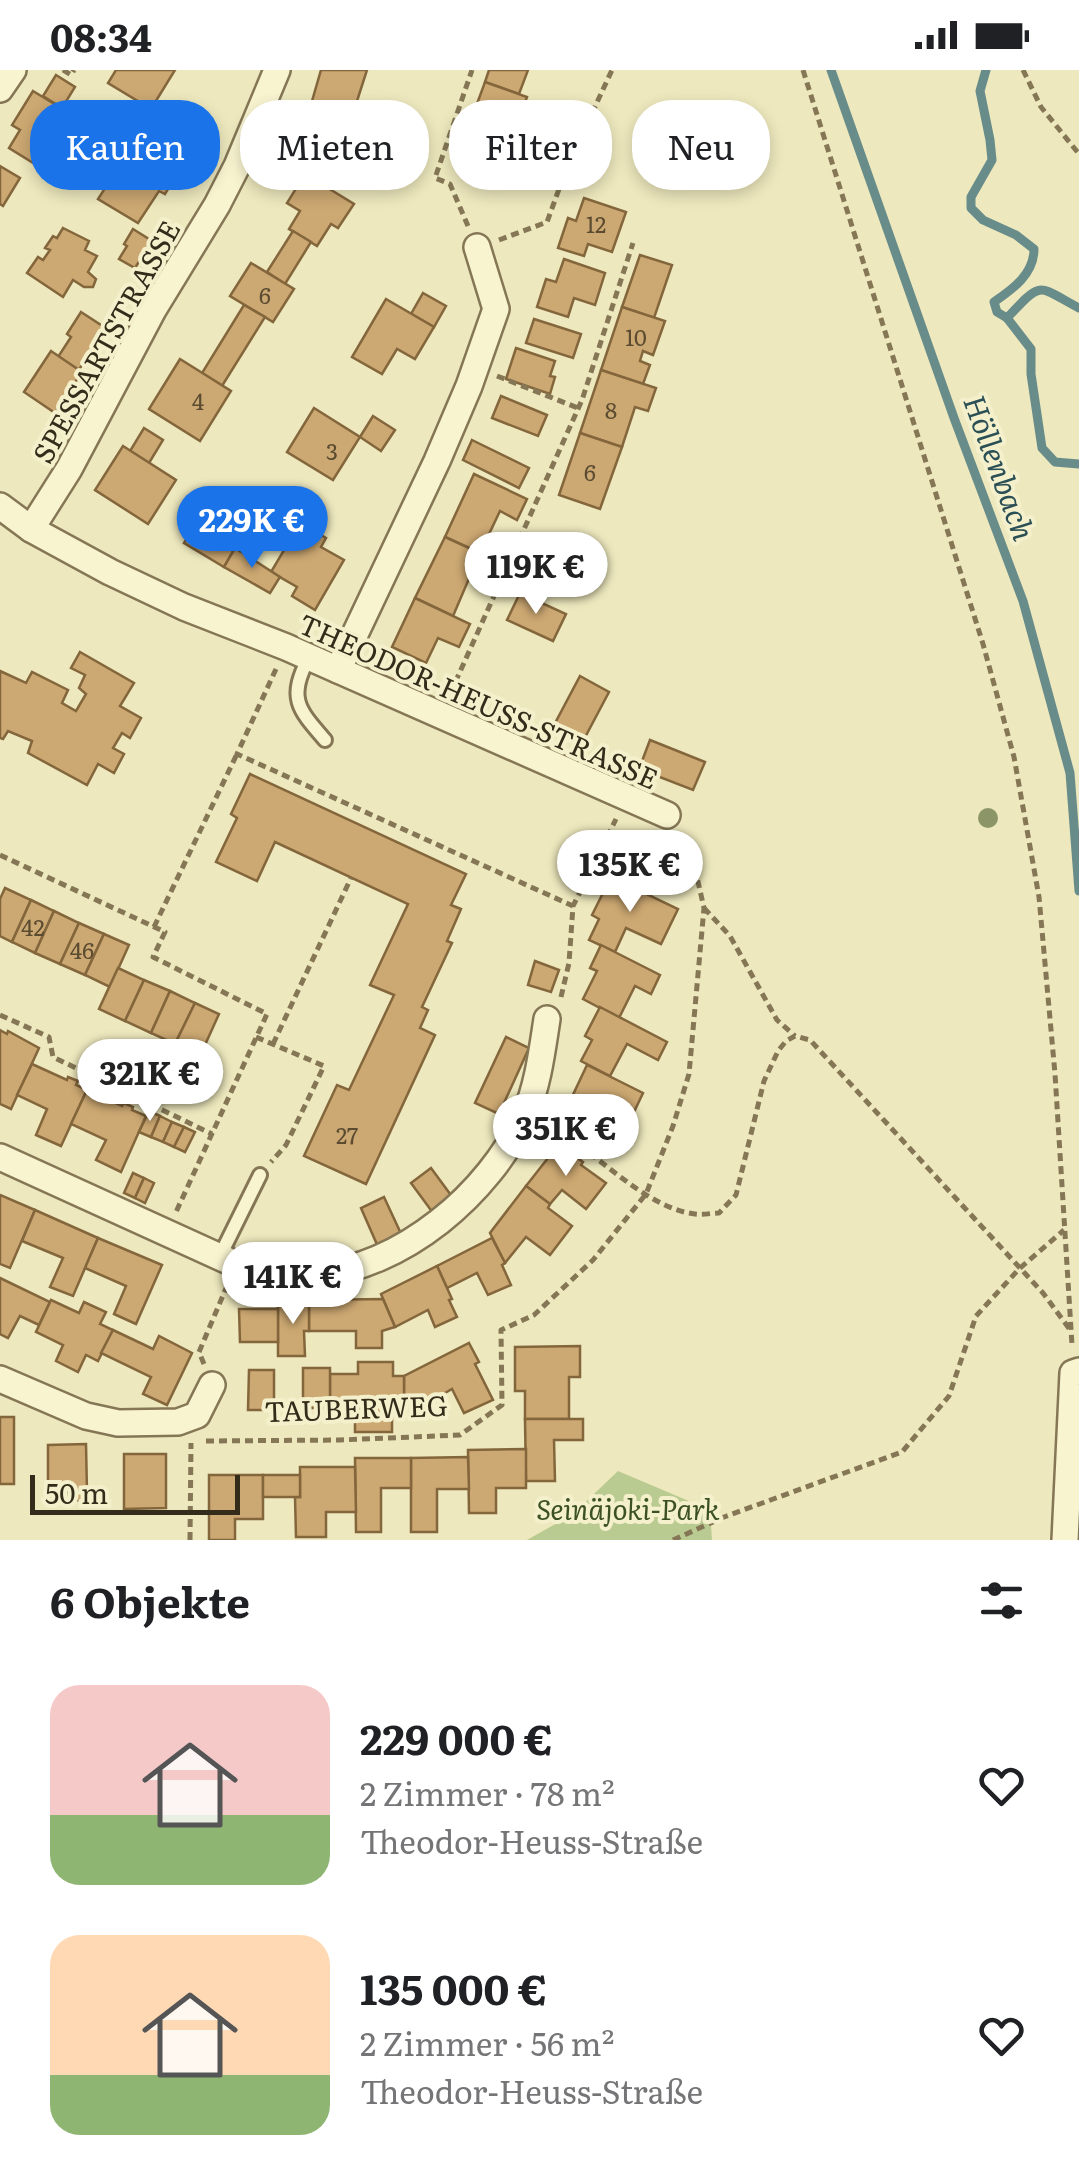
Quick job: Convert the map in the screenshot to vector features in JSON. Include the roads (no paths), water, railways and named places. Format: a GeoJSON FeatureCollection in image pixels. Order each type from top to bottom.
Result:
{"type":"FeatureCollection","features":[{"type":"Feature","properties":{"kind":"street"},"geometry":{"type":"LineString","coordinates":[[0,89],[13,70]]}},
{"type":"Feature","properties":{"kind":"street","name":"SPESSARTSTRASSE"},"geometry":{"type":"LineString","coordinates":[[31,529],[68,469],[153,310],[217,205],[277,70]]}},
{"type":"Feature","properties":{"kind":"street"},"geometry":{"type":"LineString","coordinates":[[338,670],[437,461],[496,309],[477,247]]}},
{"type":"Feature","properties":{"kind":"street","name":"THEODOR-HEUSS-STRASSE"},"geometry":{"type":"LineString","coordinates":[[0,506],[31,529],[155,593],[667,815]]}},
{"type":"Feature","properties":{"kind":"street"},"geometry":{"type":"LineString","coordinates":[[0,1157],[246,1269],[279,1275],[342,1270],[384,1256],[433,1228],[472,1192],[506,1149],[525,1114],[548,1019]]}},
{"type":"Feature","properties":{"kind":"street"},"geometry":{"type":"LineString","coordinates":[[1065,1540],[1076,1372]]}},
{"type":"Feature","properties":{"kind":"street"},"geometry":{"type":"LineString","coordinates":[[0,1378],[86,1416],[118,1423],[178,1422],[196,1415],[212,1385]]}},
{"type":"Feature","properties":{"kind":"lane"},"geometry":{"type":"LineString","coordinates":[[297,652],[300,712],[325,740]]}},
{"type":"Feature","properties":{"kind":"lane"},"geometry":{"type":"LineString","coordinates":[[219,1258],[260,1175]]}},
{"type":"Feature","properties":{"kind":"waterway","name":"Höllenbach"},"geometry":{"type":"LineString","coordinates":[[831,70],[1023,601],[1070,773],[1079,891]]}},
{"type":"Feature","properties":{"kind":"waterway"},"geometry":{"type":"LineString","coordinates":[[986,70],[980,91],[992,160],[971,197],[971,208],[983,220],[1016,235],[1034,249],[1026,273],[994,302],[997,312],[1007,318],[1031,349],[1042,448],[1055,462],[1079,464]]}},
{"type":"Feature","properties":{"kind":"waterway"},"geometry":{"type":"LineString","coordinates":[[1007,318],[1027,297],[1040,290],[1079,308]]}},
{"type":"Feature","properties":{"kind":"park label","name":"Seinäjoki-Park"},"geometry":{"type":"Point","coordinates":[628,1508]}}]}
